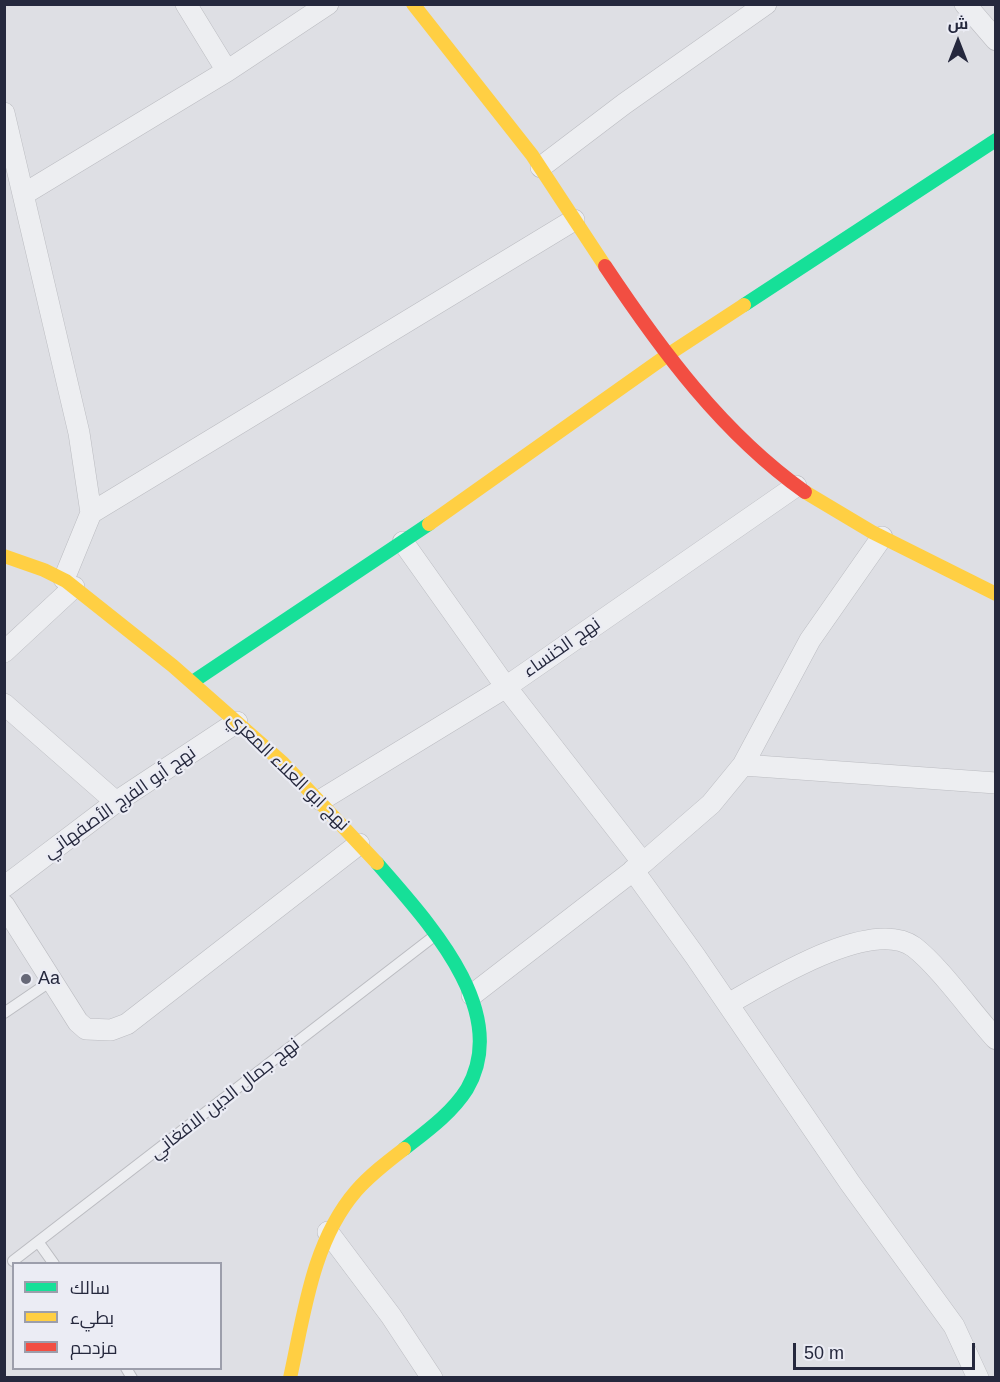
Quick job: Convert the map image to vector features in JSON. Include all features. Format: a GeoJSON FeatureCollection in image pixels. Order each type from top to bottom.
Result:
{"type":"FeatureCollection","features":[{"type":"Feature","properties":{"kind":"street"},"geometry":{"type":"LineString","coordinates":[[186,4],[227,71]]}},
{"type":"Feature","properties":{"kind":"street"},"geometry":{"type":"LineString","coordinates":[[24,194],[227,71],[328,4]]}},
{"type":"Feature","properties":{"kind":"street"},"geometry":{"type":"LineString","coordinates":[[413,4],[541,167],[574,220],[669,354],[719,417],[758,456],[796,486],[882,537],[996,594]]}},
{"type":"Feature","properties":{"kind":"street"},"geometry":{"type":"LineString","coordinates":[[541,167],[624,104],[766,4]]}},
{"type":"Feature","properties":{"kind":"street"},"geometry":{"type":"LineString","coordinates":[[965,4],[996,40]]}},
{"type":"Feature","properties":{"kind":"street"},"geometry":{"type":"LineString","coordinates":[[4,113],[79,433],[91,513],[69,583],[4,652]]}},
{"type":"Feature","properties":{"kind":"street"},"geometry":{"type":"LineString","coordinates":[[194,681],[403,542],[669,354],[996,140]]}},
{"type":"Feature","properties":{"kind":"street"},"geometry":{"type":"LineString","coordinates":[[91,513],[574,220]]}},
{"type":"Feature","properties":{"kind":"street","name":"نهج الخنساء"},"geometry":{"type":"LineString","coordinates":[[321,800],[506,687],[796,486]]}},
{"type":"Feature","properties":{"kind":"street"},"geometry":{"type":"LineString","coordinates":[[472,996],[638,867],[711,804],[743,765],[810,640],[882,537]]}},
{"type":"Feature","properties":{"kind":"street"},"geometry":{"type":"LineString","coordinates":[[403,542],[638,867],[850,1183],[954,1326],[978,1377]]}},
{"type":"Feature","properties":{"kind":"street","name":"نهج ابو العلاء المعري"},"geometry":{"type":"LineString","coordinates":[[4,556],[69,583],[194,681],[321,800],[435,936],[472,996],[479,1026],[480,1050],[475,1073],[462,1095],[438,1120],[357,1190],[328,1232],[290,1377]]}},
{"type":"Feature","properties":{"kind":"street"},"geometry":{"type":"LineString","coordinates":[[4,704],[116,802]]}},
{"type":"Feature","properties":{"kind":"street","name":"نهج أبو الفرج الأصفهاني"},"geometry":{"type":"LineString","coordinates":[[4,887],[116,802],[237,722]]}},
{"type":"Feature","properties":{"kind":"street"},"geometry":{"type":"LineString","coordinates":[[743,765],[996,783]]}},
{"type":"Feature","properties":{"kind":"street"},"geometry":{"type":"LineString","coordinates":[[4,905],[51,981],[86,1029],[111,1030],[127,1024],[359,844]]}},
{"type":"Feature","properties":{"kind":"street"},"geometry":{"type":"LineString","coordinates":[[728,1004],[835,950],[869,940],[896,939],[913,946],[929,961],[996,1039]]}},
{"type":"Feature","properties":{"kind":"street"},"geometry":{"type":"LineString","coordinates":[[328,1232],[392,1316],[432,1377]]}},
{"type":"Feature","properties":{"kind":"lane","name":"نهج جمال الدين الافغاني"},"geometry":{"type":"LineString","coordinates":[[13,1261],[435,936]]}},
{"type":"Feature","properties":{"kind":"lane"},"geometry":{"type":"LineString","coordinates":[[4,1013],[51,981]]}},
{"type":"Feature","properties":{"kind":"lane"},"geometry":{"type":"LineString","coordinates":[[39,1243],[53,1262]]}},
{"type":"Feature","properties":{"kind":"traffic: fast"},"geometry":{"type":"LineString","coordinates":[[744,305],[996,140]]}},
{"type":"Feature","properties":{"kind":"traffic: fast"},"geometry":{"type":"LineString","coordinates":[[194,681],[429,524]]}},
{"type":"Feature","properties":{"kind":"traffic: fast"},"geometry":{"type":"LineString","coordinates":[[377,863],[439,938],[457,967],[471,998],[479,1028],[478,1059],[467,1089],[447,1114],[404,1149]]}},
{"type":"Feature","properties":{"kind":"traffic: slow"},"geometry":{"type":"LineString","coordinates":[[413,4],[532,155],[605,266]]}},
{"type":"Feature","properties":{"kind":"traffic: slow"},"geometry":{"type":"LineString","coordinates":[[429,524],[669,354],[744,305]]}},
{"type":"Feature","properties":{"kind":"traffic: slow"},"geometry":{"type":"LineString","coordinates":[[805,492],[872,532],[996,594]]}},
{"type":"Feature","properties":{"kind":"traffic: slow"},"geometry":{"type":"LineString","coordinates":[[4,556],[44,570],[66,581],[173,666],[283,763],[377,863]]}},
{"type":"Feature","properties":{"kind":"traffic: slow"},"geometry":{"type":"LineString","coordinates":[[290,1378],[305,1305],[319,1256],[329,1233],[341,1211],[356,1191],[404,1149]]}},
{"type":"Feature","properties":{"kind":"traffic: jam"},"geometry":{"type":"LineString","coordinates":[[605,266],[671,359],[720,417],[775,469],[805,492]]}},
{"type":"Feature","properties":{"kind":"place","name":"Aa"},"geometry":{"type":"Point","coordinates":[26,979]}}]}
